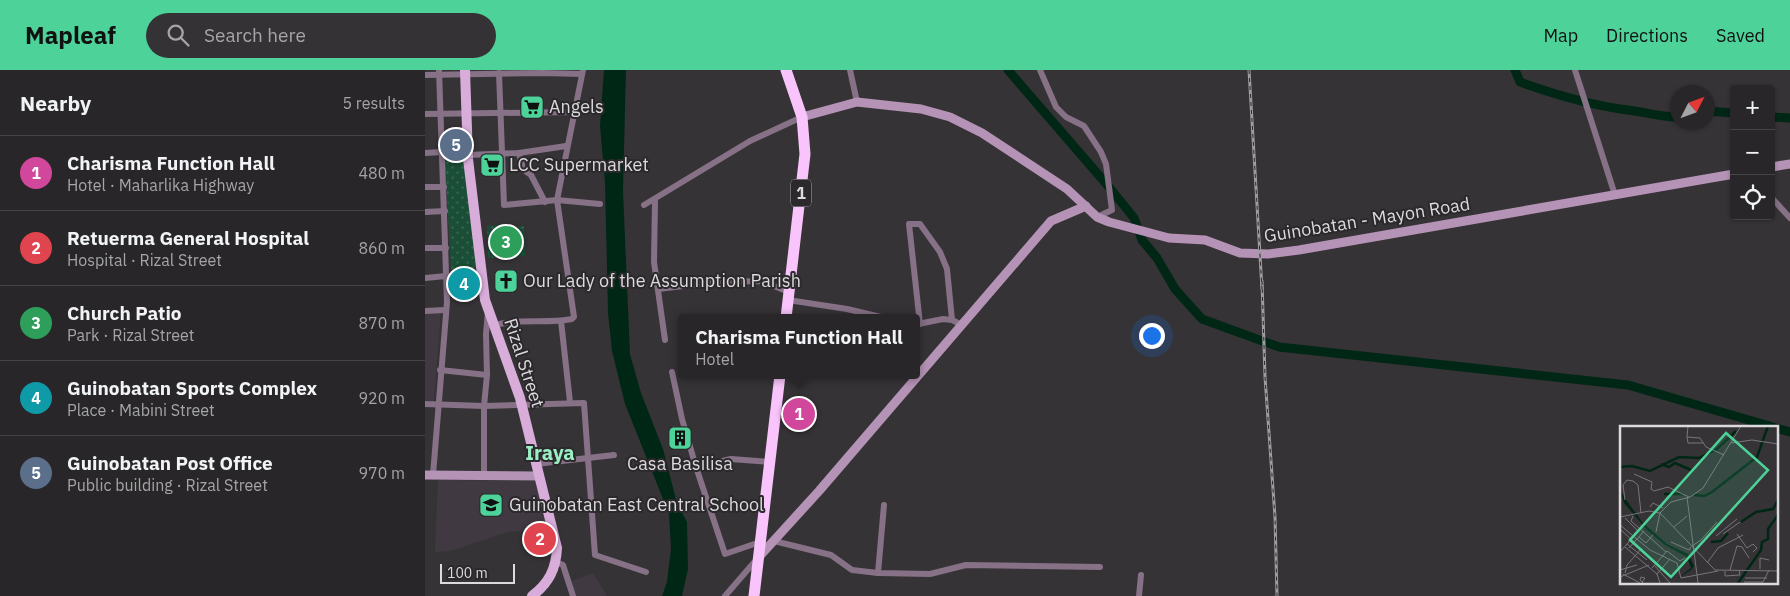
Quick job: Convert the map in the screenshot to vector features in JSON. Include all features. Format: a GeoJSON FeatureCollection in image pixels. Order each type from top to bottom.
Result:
{"type":"FeatureCollection","features":[{"type":"Feature","properties":{"kind":"highway","name":"1"},"geometry":{"type":"LineString","coordinates":[[786,70],[802,117],[804,165],[787,314]]}},
{"type":"Feature","properties":{"kind":"highway"},"geometry":{"type":"LineString","coordinates":[[754,596],[780,379]]}},
{"type":"Feature","properties":{"kind":"main road","name":"Rizal Street"},"geometry":{"type":"LineString","coordinates":[[465,72],[468,155],[481,275],[488,310],[495,325],[522,405],[557,548],[556,562],[545,584],[532,596]]}},
{"type":"Feature","properties":{"kind":"main road","name":"Guinobatan - Mayon Road"},"geometry":{"type":"LineString","coordinates":[[802,117],[857,102],[921,109],[950,117],[982,133],[1067,189],[1097,217],[1151,235],[1185,240],[1205,240],[1240,253],[1268,254],[1730,175]]}},
{"type":"Feature","properties":{"kind":"main road"},"geometry":{"type":"LineString","coordinates":[[1775,166],[1790,164]]}},
{"type":"Feature","properties":{"kind":"main road"},"geometry":{"type":"LineString","coordinates":[[920,373],[1051,221],[1086,206]]}},
{"type":"Feature","properties":{"kind":"main road"},"geometry":{"type":"LineString","coordinates":[[758,558],[915,379]]}},
{"type":"Feature","properties":{"kind":"main road"},"geometry":{"type":"LineString","coordinates":[[429,475],[539,476]]}},
{"type":"Feature","properties":{"kind":"street"},"geometry":{"type":"LineString","coordinates":[[850,70],[857,102]]}},
{"type":"Feature","properties":{"kind":"street"},"geometry":{"type":"LineString","coordinates":[[1040,70],[1056,107],[1066,117],[1084,126],[1101,152],[1106,164],[1111,210],[1097,217]]}},
{"type":"Feature","properties":{"kind":"street"},"geometry":{"type":"LineString","coordinates":[[1575,70],[1615,195]]}},
{"type":"Feature","properties":{"kind":"street"},"geometry":{"type":"LineString","coordinates":[[429,475],[440,370],[446,276],[439,72]]}},
{"type":"Feature","properties":{"kind":"street"},"geometry":{"type":"LineString","coordinates":[[425,76],[439,72],[582,72],[566,146],[557,200],[574,313],[572,319],[513,322],[495,325]]}},
{"type":"Feature","properties":{"kind":"street"},"geometry":{"type":"LineString","coordinates":[[499,73],[504,204],[557,200],[600,204]]}},
{"type":"Feature","properties":{"kind":"street"},"geometry":{"type":"LineString","coordinates":[[425,114],[574,112]]}},
{"type":"Feature","properties":{"kind":"street"},"geometry":{"type":"LineString","coordinates":[[644,205],[750,140],[802,117]]}},
{"type":"Feature","properties":{"kind":"street"},"geometry":{"type":"LineString","coordinates":[[468,155],[519,153],[566,146]]}},
{"type":"Feature","properties":{"kind":"street"},"geometry":{"type":"LineString","coordinates":[[425,153],[442,152]]}},
{"type":"Feature","properties":{"kind":"street"},"geometry":{"type":"LineString","coordinates":[[519,153],[523,169],[531,175],[545,202]]}},
{"type":"Feature","properties":{"kind":"street"},"geometry":{"type":"LineString","coordinates":[[425,187],[444,187]]}},
{"type":"Feature","properties":{"kind":"street"},"geometry":{"type":"LineString","coordinates":[[655,200],[654,262],[665,340]]}},
{"type":"Feature","properties":{"kind":"street"},"geometry":{"type":"LineString","coordinates":[[1775,201],[1790,218]]}},
{"type":"Feature","properties":{"kind":"street"},"geometry":{"type":"LineString","coordinates":[[425,212],[445,211]]}},
{"type":"Feature","properties":{"kind":"street"},"geometry":{"type":"LineString","coordinates":[[917,314],[909,224],[920,224],[941,252],[947,268],[952,320]]}},
{"type":"Feature","properties":{"kind":"street"},"geometry":{"type":"LineString","coordinates":[[425,248],[446,248]]}},
{"type":"Feature","properties":{"kind":"street"},"geometry":{"type":"LineString","coordinates":[[425,278],[446,276]]}},
{"type":"Feature","properties":{"kind":"street"},"geometry":{"type":"LineString","coordinates":[[658,289],[717,282],[761,281],[789,296],[870,314]]}},
{"type":"Feature","properties":{"kind":"street"},"geometry":{"type":"LineString","coordinates":[[425,311],[445,310]]}},
{"type":"Feature","properties":{"kind":"street"},"geometry":{"type":"LineString","coordinates":[[484,476],[483,406],[487,375],[486,334],[488,310]]}},
{"type":"Feature","properties":{"kind":"street"},"geometry":{"type":"LineString","coordinates":[[920,324],[943,319],[952,320],[962,325]]}},
{"type":"Feature","properties":{"kind":"street"},"geometry":{"type":"LineString","coordinates":[[561,321],[570,402]]}},
{"type":"Feature","properties":{"kind":"street"},"geometry":{"type":"LineString","coordinates":[[440,370],[487,375]]}},
{"type":"Feature","properties":{"kind":"street"},"geometry":{"type":"LineString","coordinates":[[672,372],[682,419],[725,554],[760,542]]}},
{"type":"Feature","properties":{"kind":"street"},"geometry":{"type":"LineString","coordinates":[[425,404],[483,406],[583,403],[595,555],[646,572]]}},
{"type":"Feature","properties":{"kind":"street"},"geometry":{"type":"LineString","coordinates":[[536,464],[614,455]]}},
{"type":"Feature","properties":{"kind":"street"},"geometry":{"type":"LineString","coordinates":[[696,467],[731,459],[770,462]]}},
{"type":"Feature","properties":{"kind":"street"},"geometry":{"type":"LineString","coordinates":[[878,573],[884,505]]}},
{"type":"Feature","properties":{"kind":"street"},"geometry":{"type":"LineString","coordinates":[[774,541],[831,555],[852,570],[878,573],[930,574],[966,565],[1100,566]]}},
{"type":"Feature","properties":{"kind":"street"},"geometry":{"type":"LineString","coordinates":[[725,596],[758,558]]}},
{"type":"Feature","properties":{"kind":"street"},"geometry":{"type":"LineString","coordinates":[[556,562],[563,565],[573,596]]}},
{"type":"Feature","properties":{"kind":"street"},"geometry":{"type":"LineString","coordinates":[[1139,596],[1141,575]]}},
{"type":"Feature","properties":{"kind":"shaded area"},"geometry":{"type":"Polygon","coordinates":[[[604,70],[626,70],[623,191],[630,354],[641,393],[663,449],[677,503],[687,522],[688,569],[682,596],[662,596],[667,582],[671,549],[669,514],[625,404],[612,351],[608,313],[605,183],[600,126],[604,70]]]}},
{"type":"Feature","properties":{"kind":"shaded area"},"geometry":{"type":"Polygon","coordinates":[[[466,155],[477,271],[451,272],[445,156],[466,155]]]}},
{"type":"Feature","properties":{"kind":"shaded area"},"geometry":{"type":"Polygon","coordinates":[[[508,224],[509,227],[524,226],[525,256],[488,258],[487,226],[508,224]]]}},
{"type":"Feature","properties":{"kind":"shaded area"},"geometry":{"type":"Polygon","coordinates":[[[441,311],[434,401],[425,401],[425,313],[441,311]]]}},
{"type":"Feature","properties":{"kind":"shaded area","name":"Guinobatan East Central School"},"geometry":{"type":"Polygon","coordinates":[[[438,480],[538,481],[550,529],[508,532],[450,551],[435,552],[438,480]]]}},
{"type":"Feature","properties":{"kind":"shaded area"},"geometry":{"type":"Polygon","coordinates":[[[551,531],[553,545],[528,547],[527,534],[551,531]]]}},
{"type":"Feature","properties":{"kind":"shaded area"},"geometry":{"type":"Polygon","coordinates":[[[593,573],[607,596],[574,596],[572,581],[593,573]]]}},
{"type":"Feature","properties":{"kind":"waterway"},"geometry":{"type":"LineString","coordinates":[[1008,70],[1134,218],[1142,240],[1157,258],[1175,289],[1202,319],[1279,347],[1628,385],[1770,426]]}},
{"type":"Feature","properties":{"kind":"waterway"},"geometry":{"type":"LineString","coordinates":[[1515,70],[1520,82],[1560,95],[1600,105],[1670,116]]}},
{"type":"Feature","properties":{"kind":"waterway"},"geometry":{"type":"LineString","coordinates":[[1715,112],[1730,113]]}},
{"type":"Feature","properties":{"kind":"waterway"},"geometry":{"type":"LineString","coordinates":[[1775,117],[1790,118]]}},
{"type":"Feature","properties":{"kind":"waterway"},"geometry":{"type":"LineString","coordinates":[[1777,428],[1790,432]]}},
{"type":"Feature","properties":{"kind":"railway"},"geometry":{"type":"LineString","coordinates":[[1249,70],[1262,289]]}},
{"type":"Feature","properties":{"kind":"railway"},"geometry":{"type":"LineString","coordinates":[[1262,281],[1265,377],[1275,517],[1277,596]]}},
{"type":"Feature","properties":{"kind":"place","name":"Angels"},"geometry":{"type":"Point","coordinates":[532,107]}},
{"type":"Feature","properties":{"kind":"place","name":"Guinobatan Post Office"},"geometry":{"type":"Point","coordinates":[456,145]}},
{"type":"Feature","properties":{"kind":"place","name":"LCC Supermarket"},"geometry":{"type":"Point","coordinates":[492,165]}},
{"type":"Feature","properties":{"kind":"place","name":"Church Patio"},"geometry":{"type":"Point","coordinates":[506,242]}},
{"type":"Feature","properties":{"kind":"place","name":"Our Lady of the Assumption Parish"},"geometry":{"type":"Point","coordinates":[506,281]}},
{"type":"Feature","properties":{"kind":"place","name":"Guinobatan Sports Complex"},"geometry":{"type":"Point","coordinates":[464,284]}},
{"type":"Feature","properties":{"kind":"place","name":"Charisma Function Hall"},"geometry":{"type":"Point","coordinates":[799,414]}},
{"type":"Feature","properties":{"kind":"place","name":"Casa Basilisa"},"geometry":{"type":"Point","coordinates":[680,438]}},
{"type":"Feature","properties":{"kind":"place","name":"Guinobatan East Central School"},"geometry":{"type":"Point","coordinates":[491,505]}},
{"type":"Feature","properties":{"kind":"place","name":"Retuerma General Hospital"},"geometry":{"type":"Point","coordinates":[540,539]}},
{"type":"Feature","properties":{"kind":"district","name":"Iraya"},"geometry":{"type":"Point","coordinates":[550,453]}}]}
